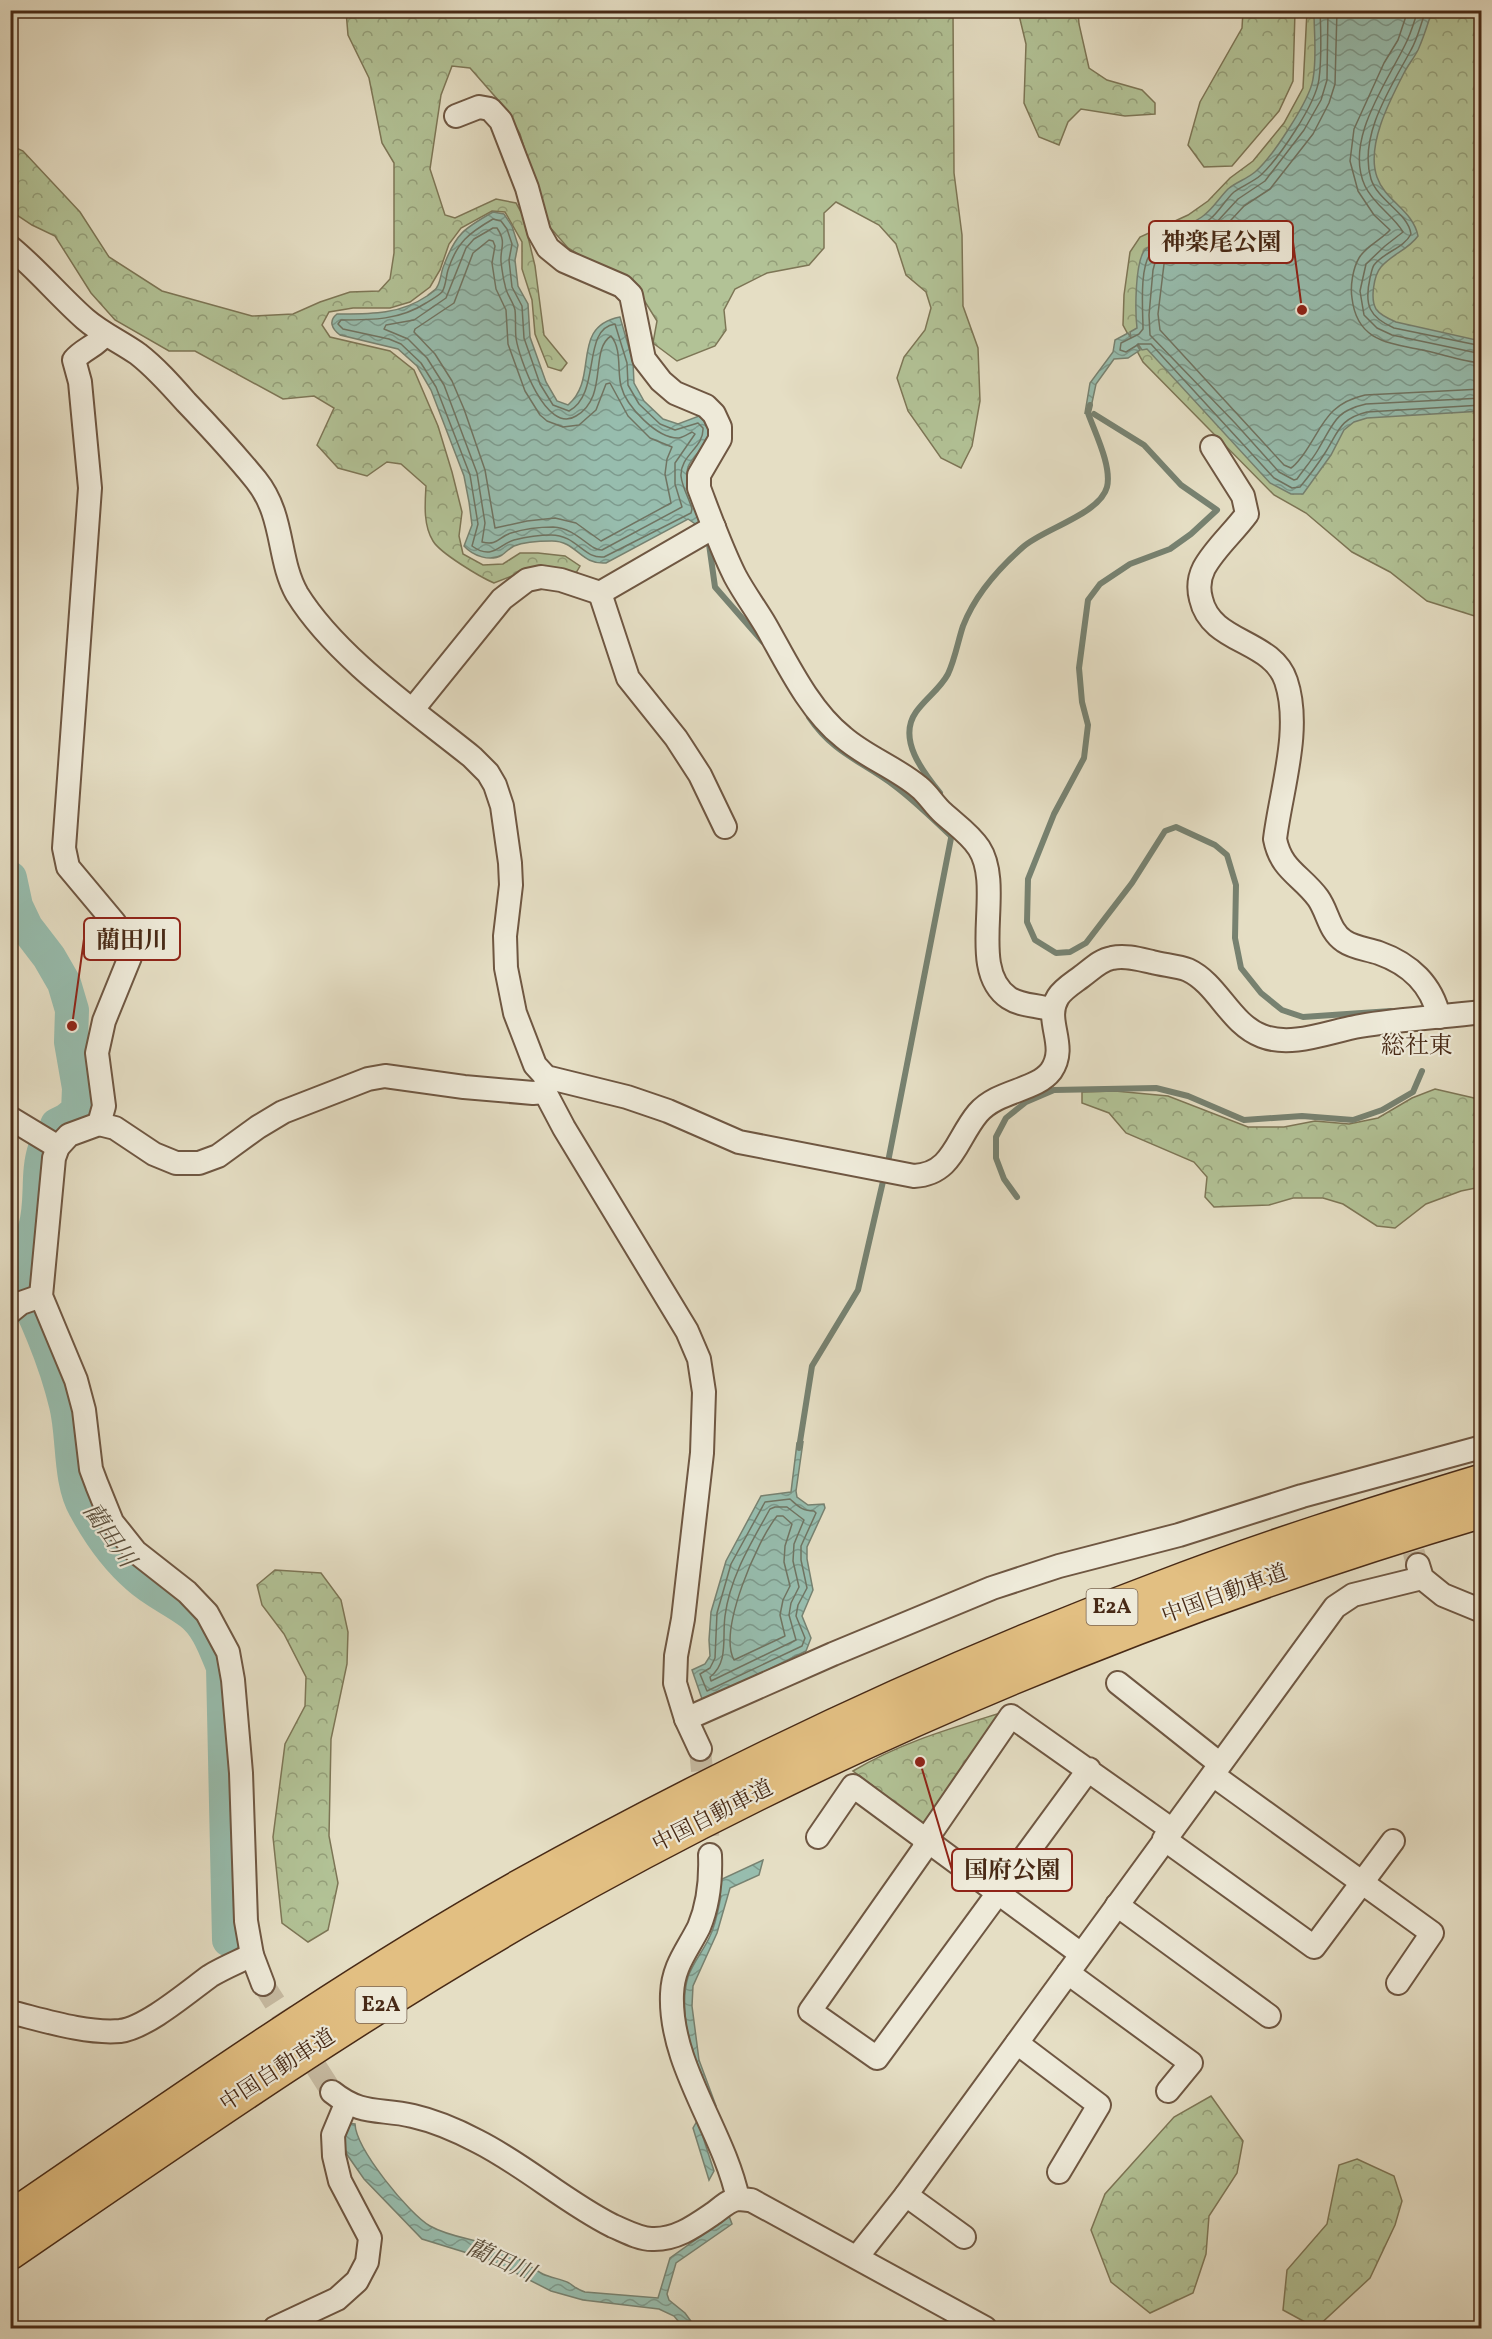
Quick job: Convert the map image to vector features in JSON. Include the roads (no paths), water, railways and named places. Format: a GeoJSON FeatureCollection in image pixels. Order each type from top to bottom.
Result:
{"type":"FeatureCollection","features":[{"type":"Feature","properties":{"kind":"highway","name":"中国自動車道"},"geometry":{"type":"LineString","coordinates":[[10,2218],[241,2061],[414,1950],[515,1890],[675,1804],[880,1705],[1021,1643],[1157,1589],[1274,1547],[1482,1481]]}},
{"type":"Feature","properties":{"kind":"highway","name":"中国自動車道"},"geometry":{"type":"LineString","coordinates":[[10,2253],[218,2109],[430,1975],[532,1914],[728,1809],[900,1726],[1031,1668],[1271,1578],[1482,1511]]}},
{"type":"Feature","properties":{"kind":"street"},"geometry":{"type":"LineString","coordinates":[[456,116],[479,107],[490,109],[501,121],[527,188],[539,232],[548,248],[564,261],[622,286],[631,295],[644,359],[661,381],[675,393],[706,406],[714,414],[720,428],[720,439],[699,475],[699,488],[743,590],[797,682],[828,723],[856,747],[920,787],[979,847],[987,863],[990,882],[987,942],[991,973],[998,988],[1009,998],[1052,1010]]}},
{"type":"Feature","properties":{"kind":"street"},"geometry":{"type":"LineString","coordinates":[[10,247],[35,268],[87,321],[157,370],[257,482],[268,499],[279,527],[290,579],[323,628],[348,655],[472,757],[488,773],[495,786],[502,806],[510,863],[511,885],[505,936],[506,968],[519,1023],[535,1065],[575,1147],[687,1331],[699,1359],[704,1392],[702,1453],[683,1619],[676,1656],[675,1683],[686,1719],[700,1749]]}},
{"type":"Feature","properties":{"kind":"street"},"geometry":{"type":"LineString","coordinates":[[99,1124],[104,1106],[97,1053],[104,1021],[130,957],[126,942],[114,922],[68,867],[64,848],[90,488],[80,382],[74,360],[80,352],[99,343],[105,334]]}},
{"type":"Feature","properties":{"kind":"street"},"geometry":{"type":"LineString","coordinates":[[1212,447],[1243,496],[1246,514],[1236,529],[1210,557],[1202,571],[1198,588],[1203,609],[1211,622],[1228,635],[1277,664],[1286,680],[1292,705],[1288,755],[1275,839],[1278,853],[1290,871],[1320,900],[1335,933],[1355,947],[1380,954],[1406,966],[1422,980],[1436,1002],[1439,1017]]}},
{"type":"Feature","properties":{"kind":"street"},"geometry":{"type":"LineString","coordinates":[[413,709],[502,599],[527,580],[542,577],[561,580],[600,593],[714,527]]}},
{"type":"Feature","properties":{"kind":"street"},"geometry":{"type":"LineString","coordinates":[[600,593],[628,678],[676,738],[700,774],[725,827]]}},
{"type":"Feature","properties":{"kind":"street"},"geometry":{"type":"LineString","coordinates":[[263,1984],[252,1955],[246,1921],[241,1773],[233,1680],[228,1652],[207,1613],[187,1592],[136,1552],[112,1522],[91,1469],[84,1410],[76,1380],[27,1302],[54,1158],[58,1147],[69,1135],[99,1124],[115,1128],[154,1154],[176,1163],[199,1162],[218,1156],[258,1127],[284,1112],[368,1079],[385,1076],[464,1088],[533,1093],[546,1084],[627,1097],[668,1111],[739,1142],[914,1176],[929,1175],[941,1168],[978,1113],[993,1100],[1043,1080],[1052,1070],[1059,1047],[1052,1010],[1058,996],[1099,964],[1112,958],[1131,957],[1188,970],[1246,1026],[1263,1036],[1288,1040],[1360,1026],[1482,1012]]}},
{"type":"Feature","properties":{"kind":"street"},"geometry":{"type":"LineString","coordinates":[[10,1118],[58,1147]]}},
{"type":"Feature","properties":{"kind":"street"},"geometry":{"type":"LineString","coordinates":[[686,1719],[833,1654],[992,1588],[1059,1566],[1179,1534],[1302,1496],[1393,1479],[1482,1447]]}},
{"type":"Feature","properties":{"kind":"street"},"geometry":{"type":"LineString","coordinates":[[856,2257],[906,2195],[1335,1607],[1353,1595],[1420,1571],[1443,1595],[1482,1611]]}},
{"type":"Feature","properties":{"kind":"street"},"geometry":{"type":"LineString","coordinates":[[1119,1683],[1216,1770],[1363,1884],[1432,1933],[1398,1983]]}},
{"type":"Feature","properties":{"kind":"street"},"geometry":{"type":"LineString","coordinates":[[1089,1769],[877,2058],[810,2011],[923,1850],[926,1840],[1011,1716],[1089,1769],[1168,1834],[1314,1947],[1394,1841]]}},
{"type":"Feature","properties":{"kind":"street"},"geometry":{"type":"LineString","coordinates":[[818,1837],[853,1786],[1081,1954]]}},
{"type":"Feature","properties":{"kind":"street"},"geometry":{"type":"LineString","coordinates":[[710,1855],[709,1895],[699,1926],[673,1976],[674,2022],[681,2050],[728,2166],[738,2199]]}},
{"type":"Feature","properties":{"kind":"street"},"geometry":{"type":"LineString","coordinates":[[1117,1905],[1269,2016]]}},
{"type":"Feature","properties":{"kind":"street"},"geometry":{"type":"LineString","coordinates":[[10,2012],[66,2025],[103,2031],[121,2031],[136,2027],[212,1975],[252,1955]]}},
{"type":"Feature","properties":{"kind":"street"},"geometry":{"type":"LineString","coordinates":[[1068,1973],[1191,2062],[1168,2091]]}},
{"type":"Feature","properties":{"kind":"street"},"geometry":{"type":"LineString","coordinates":[[1017,2043],[1099,2105],[1059,2172]]}},
{"type":"Feature","properties":{"kind":"street"},"geometry":{"type":"LineString","coordinates":[[275,2328],[337,2299],[357,2281],[367,2262],[370,2238],[340,2181],[334,2156],[333,2135],[339,2098],[366,2110],[416,2116],[477,2140],[597,2217],[629,2233],[651,2239],[674,2236],[690,2229],[725,2204],[738,2199],[751,2200],[985,2328]]}},
{"type":"Feature","properties":{"kind":"street"},"geometry":{"type":"LineString","coordinates":[[906,2195],[964,2237]]}},
{"type":"Feature","properties":{"kind":"water"},"geometry":{"type":"Polygon","coordinates":[[[1314,11],[1432,11],[1418,50],[1386,110],[1374,152],[1374,165],[1381,185],[1411,219],[1418,236],[1381,267],[1375,281],[1373,299],[1378,311],[1396,322],[1481,341],[1482,411],[1367,418],[1354,422],[1344,430],[1331,455],[1303,494],[1291,494],[1270,483],[1147,349],[1142,350],[1138,344],[1140,350],[1128,358],[1114,359],[1096,384],[1090,412],[1085,413],[1090,383],[1113,352],[1115,340],[1128,333],[1131,338],[1130,332],[1137,328],[1137,277],[1144,251],[1203,216],[1228,189],[1255,172],[1270,155],[1298,114],[1313,79],[1314,11]]]}},
{"type":"Feature","properties":{"kind":"water"},"geometry":{"type":"Polygon","coordinates":[[[493,212],[504,214],[512,226],[518,245],[515,260],[518,286],[528,304],[530,337],[546,382],[557,401],[568,405],[577,394],[595,331],[604,323],[620,317],[633,362],[634,383],[644,401],[663,419],[678,424],[699,416],[707,423],[710,430],[709,436],[691,461],[687,473],[696,504],[697,517],[701,522],[697,525],[688,519],[606,563],[597,563],[567,545],[552,541],[518,545],[492,558],[477,555],[464,546],[472,525],[464,476],[431,390],[417,366],[398,349],[340,335],[333,328],[332,322],[337,314],[395,310],[427,296],[438,285],[448,254],[457,238],[468,227],[493,212]]]}},
{"type":"Feature","properties":{"kind":"water"},"geometry":{"type":"Polygon","coordinates":[[[803,1442],[797,1497],[808,1505],[824,1504],[825,1508],[807,1547],[813,1590],[802,1616],[811,1638],[806,1651],[712,1697],[702,1699],[692,1670],[705,1664],[710,1656],[711,1612],[726,1561],[761,1496],[791,1492],[797,1443],[803,1442]]]}},
{"type":"Feature","properties":{"kind":"water"},"geometry":{"type":"Polygon","coordinates":[[[763,1860],[759,1875],[730,1888],[717,1933],[693,1986],[692,2006],[699,2060],[716,2106],[700,2128],[714,2171],[709,2180],[693,2128],[708,2102],[689,2041],[685,1991],[690,1972],[714,1927],[721,1896],[717,1893],[720,1880],[763,1860]]]}},
{"type":"Feature","properties":{"kind":"water"},"geometry":{"type":"Polygon","coordinates":[[[345,2123],[355,2124],[364,2149],[385,2180],[410,2209],[430,2226],[448,2234],[504,2250],[543,2274],[585,2292],[658,2298],[670,2258],[729,2216],[732,2224],[676,2263],[667,2294],[669,2300],[685,2313],[696,2328],[684,2328],[674,2316],[659,2309],[583,2300],[551,2291],[490,2260],[422,2239],[364,2179],[348,2156],[338,2135],[345,2123]]]}},
{"type":"Feature","properties":{"kind":"waterway"},"geometry":{"type":"LineString","coordinates":[[940,793],[914,755],[909,733],[911,722],[916,712],[948,674],[968,615],[996,573],[1032,540],[1083,513],[1102,497],[1107,487],[1107,469],[1088,413],[1090,405]]}},
{"type":"Feature","properties":{"kind":"waterway"},"geometry":{"type":"LineString","coordinates":[[1094,414],[1144,445],[1181,485],[1217,510],[1191,534],[1170,549],[1130,564],[1100,584],[1088,600],[1079,668],[1082,702],[1088,725],[1084,758],[1054,814],[1028,879],[1027,922],[1035,940],[1056,953],[1070,952],[1086,943],[1132,883],[1165,831],[1176,827],[1215,845],[1227,855],[1236,885],[1235,938],[1241,968],[1261,993],[1282,1010],[1303,1017],[1391,1011]]}},
{"type":"Feature","properties":{"kind":"waterway"},"geometry":{"type":"LineString","coordinates":[[706,540],[709,544],[715,587],[763,642]]}},
{"type":"Feature","properties":{"kind":"waterway"},"geometry":{"type":"LineString","coordinates":[[809,717],[828,740],[883,777],[924,810],[951,836]]}},
{"type":"Feature","properties":{"kind":"waterway"},"geometry":{"type":"LineString","coordinates":[[888,1162],[953,828]]}},
{"type":"Feature","properties":{"kind":"waterway","name":"藺田川"},"geometry":{"type":"LineString","coordinates":[[10,878],[16,906],[26,927],[49,957],[64,983],[72,1010],[71,1042],[79,1088],[78,1111],[57,1125]]}},
{"type":"Feature","properties":{"kind":"waterway"},"geometry":{"type":"LineString","coordinates":[[1017,1197],[1004,1179],[996,1158],[996,1137],[1006,1118],[1026,1102],[1054,1090],[1156,1088],[1188,1096],[1244,1120],[1302,1116],[1353,1120],[1382,1110],[1413,1092],[1422,1071]]}},
{"type":"Feature","properties":{"kind":"waterway","name":"藺田川"},"geometry":{"type":"LineString","coordinates":[[45,1148],[35,1228],[13,1269],[56,1370],[68,1417],[76,1485],[85,1508],[108,1545],[130,1570],[150,1587],[197,1618],[210,1638],[223,1667],[229,1940]]}},
{"type":"Feature","properties":{"kind":"waterway"},"geometry":{"type":"LineString","coordinates":[[799,1448],[812,1366],[858,1290],[884,1177]]}},
{"type":"Feature","properties":{"kind":"tunnel"},"geometry":{"type":"LineString","coordinates":[[1396,1488],[1417,1564]]}},
{"type":"Feature","properties":{"kind":"tunnel"},"geometry":{"type":"LineString","coordinates":[[700,1749],[710,1855]]}},
{"type":"Feature","properties":{"kind":"tunnel"},"geometry":{"type":"LineString","coordinates":[[263,1984],[332,2092]]}},
{"type":"Feature","properties":{"kind":"place","name":"神楽尾公園"},"geometry":{"type":"Point","coordinates":[1302,310]}},
{"type":"Feature","properties":{"kind":"place","name":"藺田川"},"geometry":{"type":"Point","coordinates":[72,1026]}},
{"type":"Feature","properties":{"kind":"place","name":"国府公園"},"geometry":{"type":"Point","coordinates":[920,1762]}},
{"type":"Feature","properties":{"kind":"district","name":"総社東"},"geometry":{"type":"Point","coordinates":[1417,1047]}}]}
